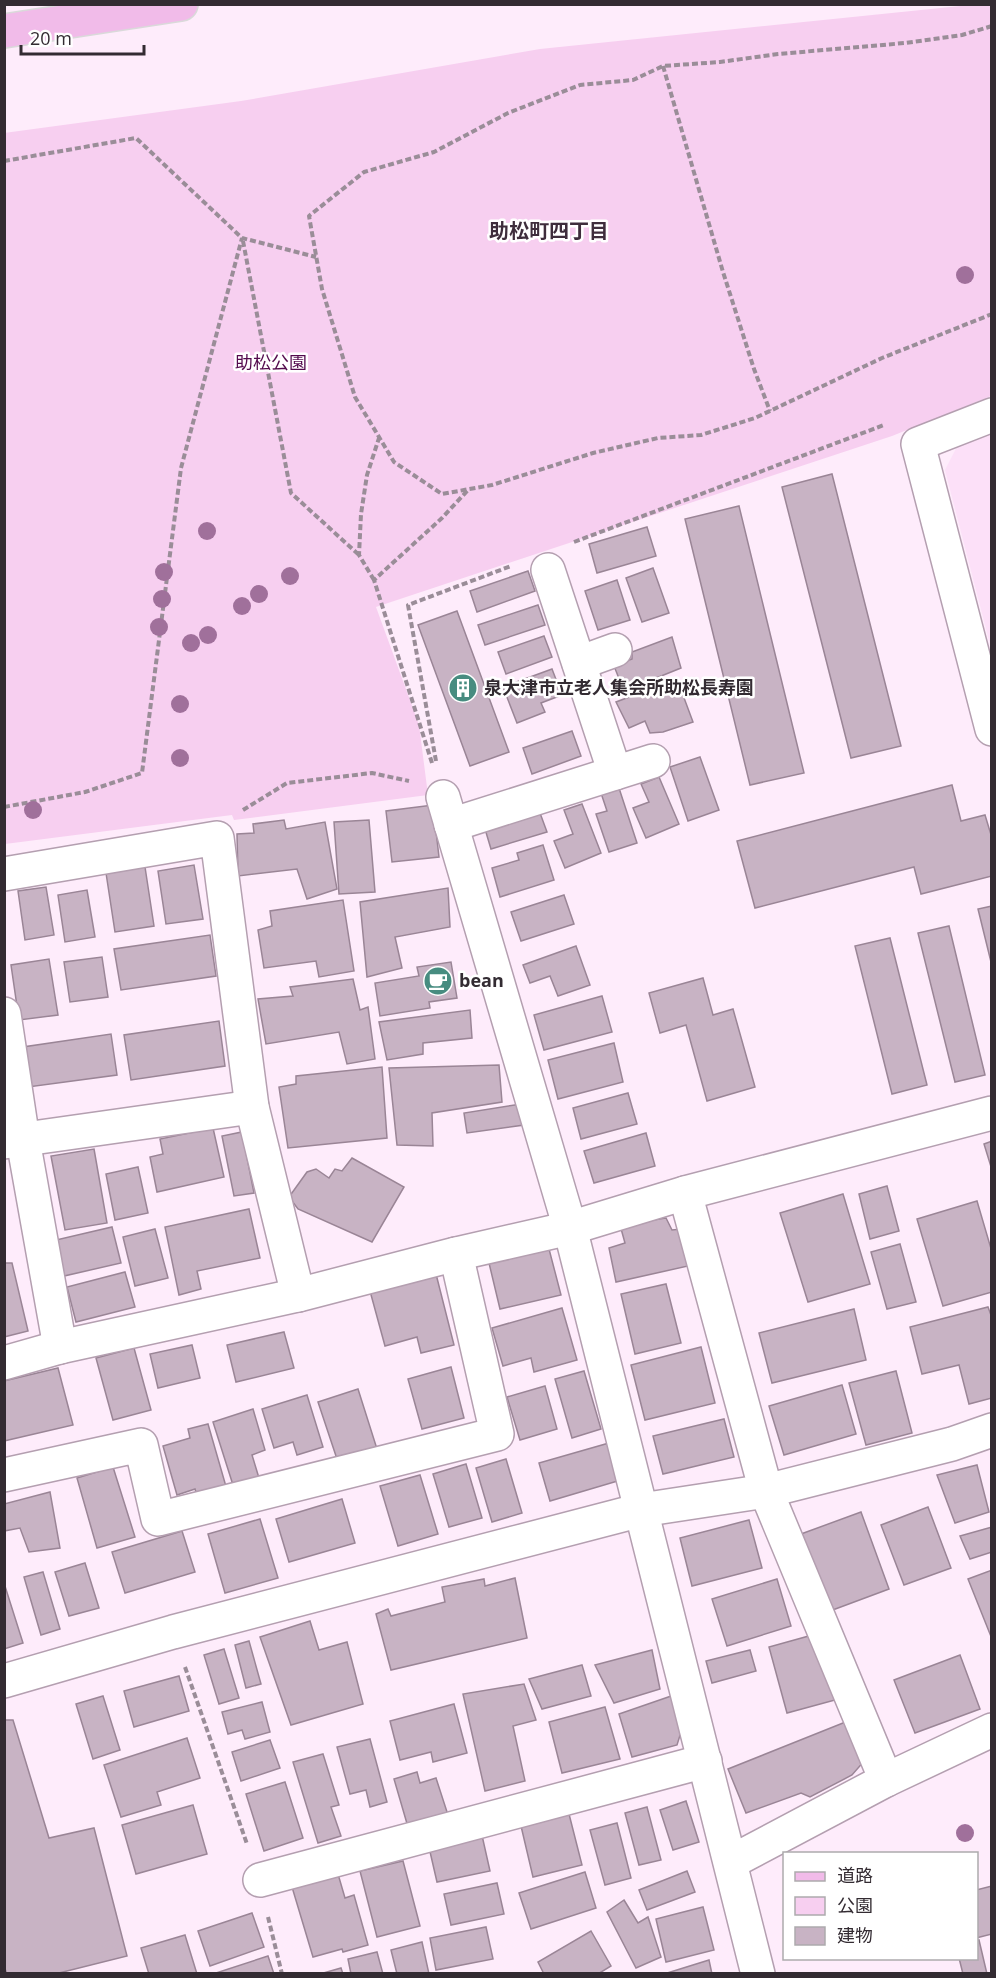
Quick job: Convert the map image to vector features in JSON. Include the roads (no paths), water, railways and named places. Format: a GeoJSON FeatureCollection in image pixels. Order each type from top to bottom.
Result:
{"type":"FeatureCollection","features":[{"type":"Feature","properties":{"kind":"main road"},"geometry":{"type":"LineString","coordinates":[[4,31],[181,4]]}},
{"type":"Feature","properties":{"kind":"street"},"geometry":{"type":"LineString","coordinates":[[992,416],[918,444],[992,729]]}},
{"type":"Feature","properties":{"kind":"street"},"geometry":{"type":"LineString","coordinates":[[544,560],[615,773]]}},
{"type":"Feature","properties":{"kind":"street"},"geometry":{"type":"LineString","coordinates":[[579,663],[615,650]]}},
{"type":"Feature","properties":{"kind":"street"},"geometry":{"type":"LineString","coordinates":[[652,761],[615,773],[445,803],[570,1228],[758,1974]]}},
{"type":"Feature","properties":{"kind":"street"},"geometry":{"type":"LineString","coordinates":[[4,874],[217,838],[252,1107],[298,1295]]}},
{"type":"Feature","properties":{"kind":"street"},"geometry":{"type":"LineString","coordinates":[[4,1014],[14,1141],[60,1347]]}},
{"type":"Feature","properties":{"kind":"street"},"geometry":{"type":"LineString","coordinates":[[14,1141],[252,1107]]}},
{"type":"Feature","properties":{"kind":"street"},"geometry":{"type":"LineString","coordinates":[[4,1363],[60,1347],[298,1295],[456,1254],[570,1228],[685,1193],[992,1113]]}},
{"type":"Feature","properties":{"kind":"street"},"geometry":{"type":"LineString","coordinates":[[685,1193],[766,1491],[885,1780]]}},
{"type":"Feature","properties":{"kind":"street"},"geometry":{"type":"LineString","coordinates":[[4,1475],[141,1445],[158,1519],[497,1434],[456,1254]]}},
{"type":"Feature","properties":{"kind":"street"},"geometry":{"type":"LineString","coordinates":[[4,1681],[172,1632],[641,1510],[766,1491],[952,1444],[992,1430]]}},
{"type":"Feature","properties":{"kind":"street"},"geometry":{"type":"LineString","coordinates":[[731,1862],[885,1780],[992,1730]]}},
{"type":"Feature","properties":{"kind":"street"},"geometry":{"type":"LineString","coordinates":[[260,1880],[705,1761]]}},
{"type":"Feature","properties":{"kind":"place","name":"泉大津市立老人集会所助松長寿園"},"geometry":{"type":"Point","coordinates":[463,688]}},
{"type":"Feature","properties":{"kind":"place","name":"bean"},"geometry":{"type":"Point","coordinates":[438,981]}},
{"type":"Feature","properties":{"kind":"district","name":"助松町四丁目"},"geometry":{"type":"Point","coordinates":[549,231]}},
{"type":"Feature","properties":{"kind":"park label","name":"助松公園"},"geometry":{"type":"Point","coordinates":[271,363]}}]}
